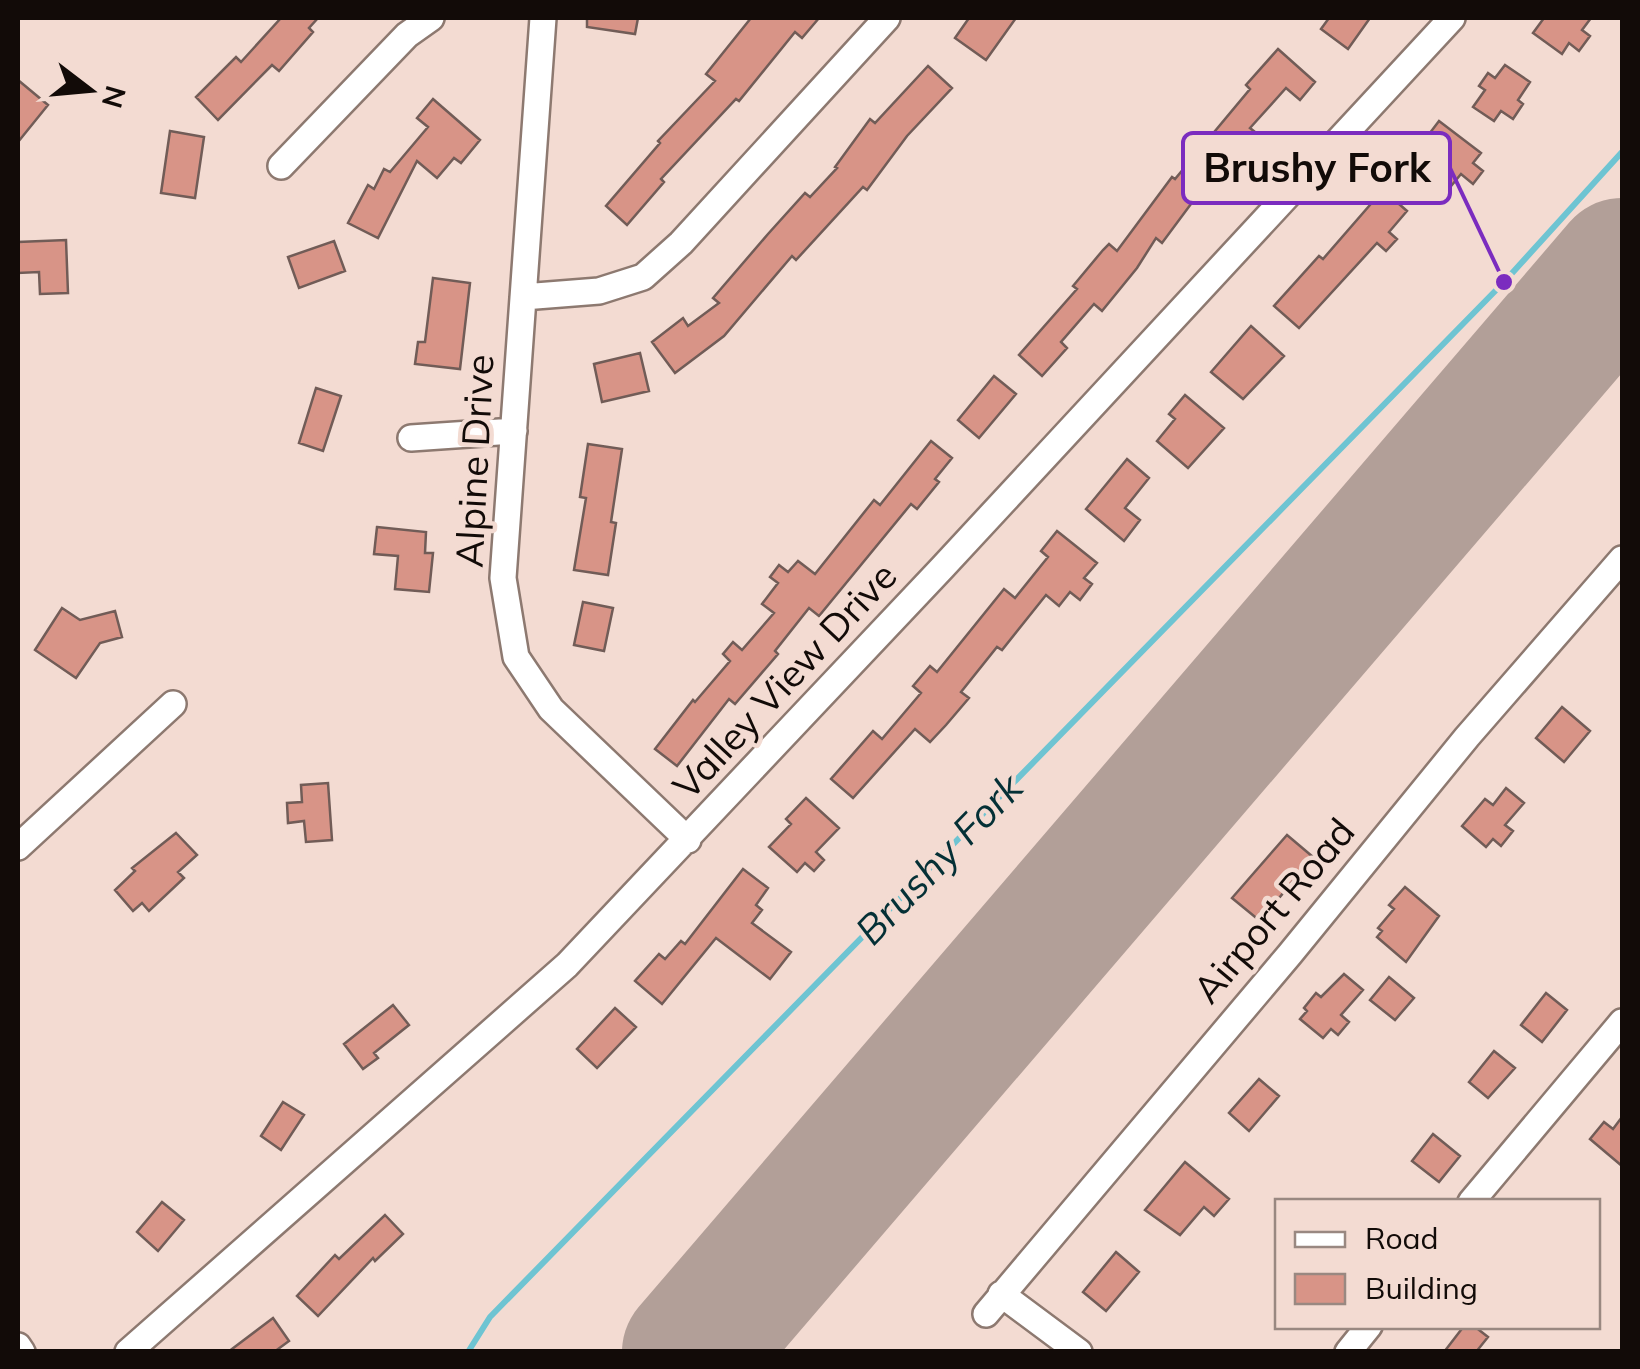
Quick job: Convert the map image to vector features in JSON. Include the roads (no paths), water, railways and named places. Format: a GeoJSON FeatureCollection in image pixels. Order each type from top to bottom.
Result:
{"type":"FeatureCollection","features":[{"type":"Feature","properties":{"kind":"street"},"geometry":{"type":"LineString","coordinates":[[281,166],[408,35],[431,18]]}},
{"type":"Feature","properties":{"kind":"street","name":"Alpine Drive"},"geometry":{"type":"LineString","coordinates":[[542,18],[503,578],[516,657],[552,710],[688,840]]}},
{"type":"Feature","properties":{"kind":"street"},"geometry":{"type":"LineString","coordinates":[[523,297],[599,291],[643,277],[681,244],[887,18]]}},
{"type":"Feature","properties":{"kind":"street","name":"Valley View Drive"},"geometry":{"type":"LineString","coordinates":[[128,1352],[567,965],[688,840],[1452,18]]}},
{"type":"Feature","properties":{"kind":"street"},"geometry":{"type":"LineString","coordinates":[[411,438],[514,431]]}},
{"type":"Feature","properties":{"kind":"street","name":"Airport Road"},"geometry":{"type":"LineString","coordinates":[[1078,1352],[993,1304],[1290,954],[1467,737],[1622,559]]}},
{"type":"Feature","properties":{"kind":"street"},"geometry":{"type":"LineString","coordinates":[[18,847],[173,704]]}},
{"type":"Feature","properties":{"kind":"street"},"geometry":{"type":"LineString","coordinates":[[1474,1199],[1622,1022]]}},
{"type":"Feature","properties":{"kind":"street"},"geometry":{"type":"LineString","coordinates":[[1348,1352],[1366,1329]]}},
{"type":"Feature","properties":{"kind":"waterway","name":"Brushy Fork"},"geometry":{"type":"LineString","coordinates":[[468,1352],[490,1317],[1504,282],[1622,152]]}},
{"type":"Feature","properties":{"kind":"place","name":"Brushy Fork"},"geometry":{"type":"Point","coordinates":[1504,282]}}]}
